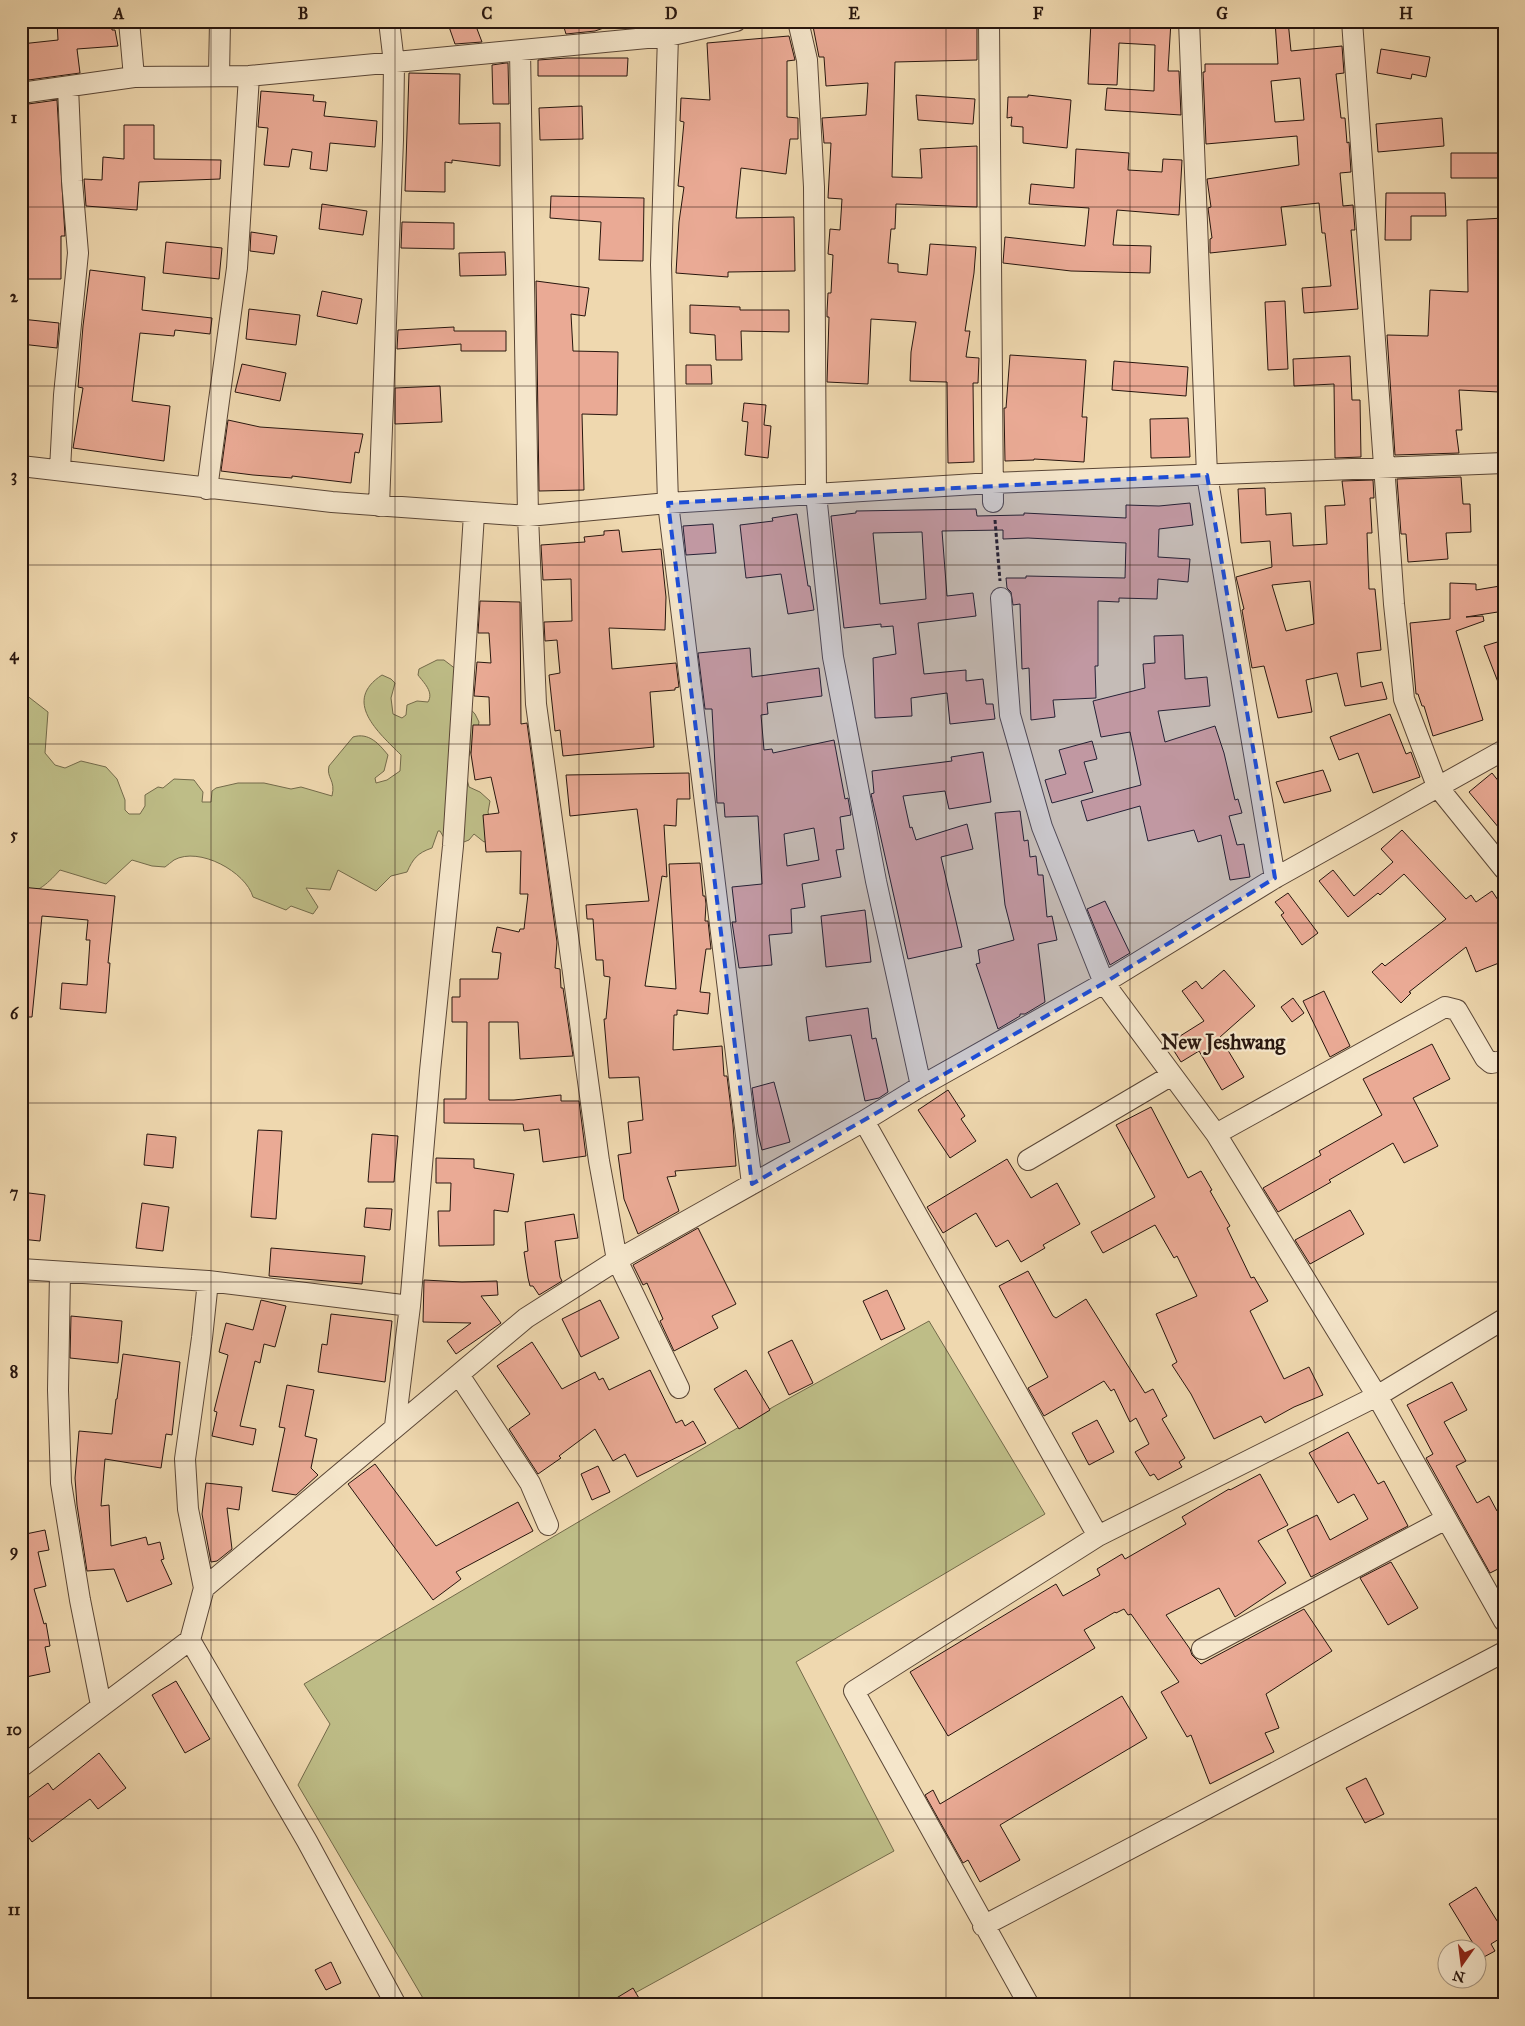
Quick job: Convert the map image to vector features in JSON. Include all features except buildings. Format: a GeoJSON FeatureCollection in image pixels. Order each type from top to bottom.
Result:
{"type":"FeatureCollection","features":[{"type":"Feature","properties":{"kind":"street"},"geometry":{"type":"LineString","coordinates":[[129,21],[134,77]]}},
{"type":"Feature","properties":{"kind":"street"},"geometry":{"type":"LineString","coordinates":[[219,76],[220,21]]}},
{"type":"Feature","properties":{"kind":"street"},"geometry":{"type":"LineString","coordinates":[[379,506],[394,63],[389,21]]}},
{"type":"Feature","properties":{"kind":"street"},"geometry":{"type":"LineString","coordinates":[[21,93],[134,77],[248,76],[520,51],[668,36],[736,21]]}},
{"type":"Feature","properties":{"kind":"street"},"geometry":{"type":"LineString","coordinates":[[798,21],[807,60],[814,187],[816,494],[833,657],[876,881],[921,1086]]}},
{"type":"Feature","properties":{"kind":"street"},"geometry":{"type":"LineString","coordinates":[[989,21],[993,493]]}},
{"type":"Feature","properties":{"kind":"street"},"geometry":{"type":"LineString","coordinates":[[1189,21],[1207,475],[1275,878]]}},
{"type":"Feature","properties":{"kind":"street"},"geometry":{"type":"LineString","coordinates":[[1352,21],[1394,604],[1404,700],[1437,786],[1504,869]]}},
{"type":"Feature","properties":{"kind":"street"},"geometry":{"type":"LineString","coordinates":[[668,36],[661,265],[668,503],[752,1184]]}},
{"type":"Feature","properties":{"kind":"street"},"geometry":{"type":"LineString","coordinates":[[520,51],[528,516],[536,704],[599,1161],[617,1260],[678,1388]]}},
{"type":"Feature","properties":{"kind":"street"},"geometry":{"type":"LineString","coordinates":[[207,489],[237,268],[248,76]]}},
{"type":"Feature","properties":{"kind":"street"},"geometry":{"type":"LineString","coordinates":[[60,469],[64,395],[78,253],[72,181],[68,87]]}},
{"type":"Feature","properties":{"kind":"street"},"geometry":{"type":"LineString","coordinates":[[21,466],[60,469],[207,489],[379,506],[474,514],[528,516],[668,503],[816,494],[993,493],[1207,475],[1504,462]]}},
{"type":"Feature","properties":{"kind":"street"},"geometry":{"type":"LineString","coordinates":[[395,1426],[410,1306],[430,1071],[453,846],[474,514]]}},
{"type":"Feature","properties":{"kind":"street"},"geometry":{"type":"LineString","coordinates":[[1001,598],[1010,715],[1042,827],[1104,983],[1216,1134],[1377,1396],[1504,1621]]}},
{"type":"Feature","properties":{"kind":"street"},"geometry":{"type":"LineString","coordinates":[[204,1588],[526,1318],[617,1260],[1104,983],[1275,878],[1504,750]]}},
{"type":"Feature","properties":{"kind":"street"},"geometry":{"type":"LineString","coordinates":[[1216,1134],[1445,1007],[1457,1010],[1485,1058],[1491,1062],[1504,1061]]}},
{"type":"Feature","properties":{"kind":"street"},"geometry":{"type":"LineString","coordinates":[[1028,1160],[1172,1075]]}},
{"type":"Feature","properties":{"kind":"street"},"geometry":{"type":"LineString","coordinates":[[864,1121],[1098,1536]]}},
{"type":"Feature","properties":{"kind":"street"},"geometry":{"type":"LineString","coordinates":[[21,1269],[208,1281],[410,1306]]}},
{"type":"Feature","properties":{"kind":"street"},"geometry":{"type":"LineString","coordinates":[[60,1272],[58,1390],[61,1483],[80,1600],[101,1705]]}},
{"type":"Feature","properties":{"kind":"street"},"geometry":{"type":"LineString","coordinates":[[21,1767],[101,1705],[190,1640],[204,1588],[188,1509],[185,1459],[208,1281]]}},
{"type":"Feature","properties":{"kind":"street"},"geometry":{"type":"LineString","coordinates":[[1029,2005],[983,1926],[854,1691],[1098,1536],[1377,1396],[1504,1319]]}},
{"type":"Feature","properties":{"kind":"street"},"geometry":{"type":"LineString","coordinates":[[459,1375],[530,1484],[548,1525]]}},
{"type":"Feature","properties":{"kind":"street"},"geometry":{"type":"LineString","coordinates":[[1202,1650],[1446,1519]]}},
{"type":"Feature","properties":{"kind":"street"},"geometry":{"type":"LineString","coordinates":[[190,1640],[307,1842],[396,2005]]}},
{"type":"Feature","properties":{"kind":"street"},"geometry":{"type":"LineString","coordinates":[[983,1926],[1504,1652]]}},
{"type":"Feature","properties":{"kind":"path"},"geometry":{"type":"LineString","coordinates":[[993,493],[1001,598]]}},
{"type":"Feature","properties":{"kind":"highlighted area"},"geometry":{"type":"Polygon","coordinates":[[[1207,475],[1275,878],[1104,983],[752,1184],[668,503],[1207,475]]]}},
{"type":"Feature","properties":{"kind":"shaded area"},"geometry":{"type":"Polygon","coordinates":[[[437,660],[444,660],[461,673],[462,700],[475,714],[479,722],[476,740],[464,767],[469,787],[480,792],[490,801],[488,812],[493,833],[489,840],[484,842],[474,834],[469,840],[456,845],[444,838],[440,831],[438,831],[432,848],[416,857],[407,872],[391,876],[376,891],[338,870],[330,890],[306,888],[318,907],[313,914],[291,906],[286,910],[253,897],[249,888],[232,871],[208,859],[196,856],[174,860],[165,867],[152,866],[132,860],[106,884],[60,870],[38,890],[21,893],[21,691],[48,712],[45,753],[55,765],[65,768],[81,761],[106,767],[117,779],[125,800],[125,810],[129,814],[140,814],[145,806],[145,795],[158,787],[163,788],[174,779],[194,780],[203,792],[202,802],[211,802],[212,791],[216,788],[238,783],[264,783],[291,789],[301,787],[332,796],[333,786],[328,770],[329,766],[353,737],[359,736],[373,740],[388,755],[384,771],[375,778],[376,783],[387,780],[400,771],[401,755],[374,726],[368,716],[364,706],[365,695],[370,685],[382,675],[391,679],[395,683],[391,698],[393,714],[402,718],[406,715],[407,705],[417,701],[428,702],[430,698],[429,691],[418,675],[419,669],[437,660]]]}},
{"type":"Feature","properties":{"kind":"shaded area"},"geometry":{"type":"Polygon","coordinates":[[[929,1321],[1045,1514],[796,1662],[894,1851],[613,2005],[427,2005],[298,1785],[330,1724],[304,1684],[773,1407],[929,1321]]]}},
{"type":"Feature","properties":{"kind":"district","name":"New Jeshwang"},"geometry":{"type":"Point","coordinates":[1223,1042]}}]}
